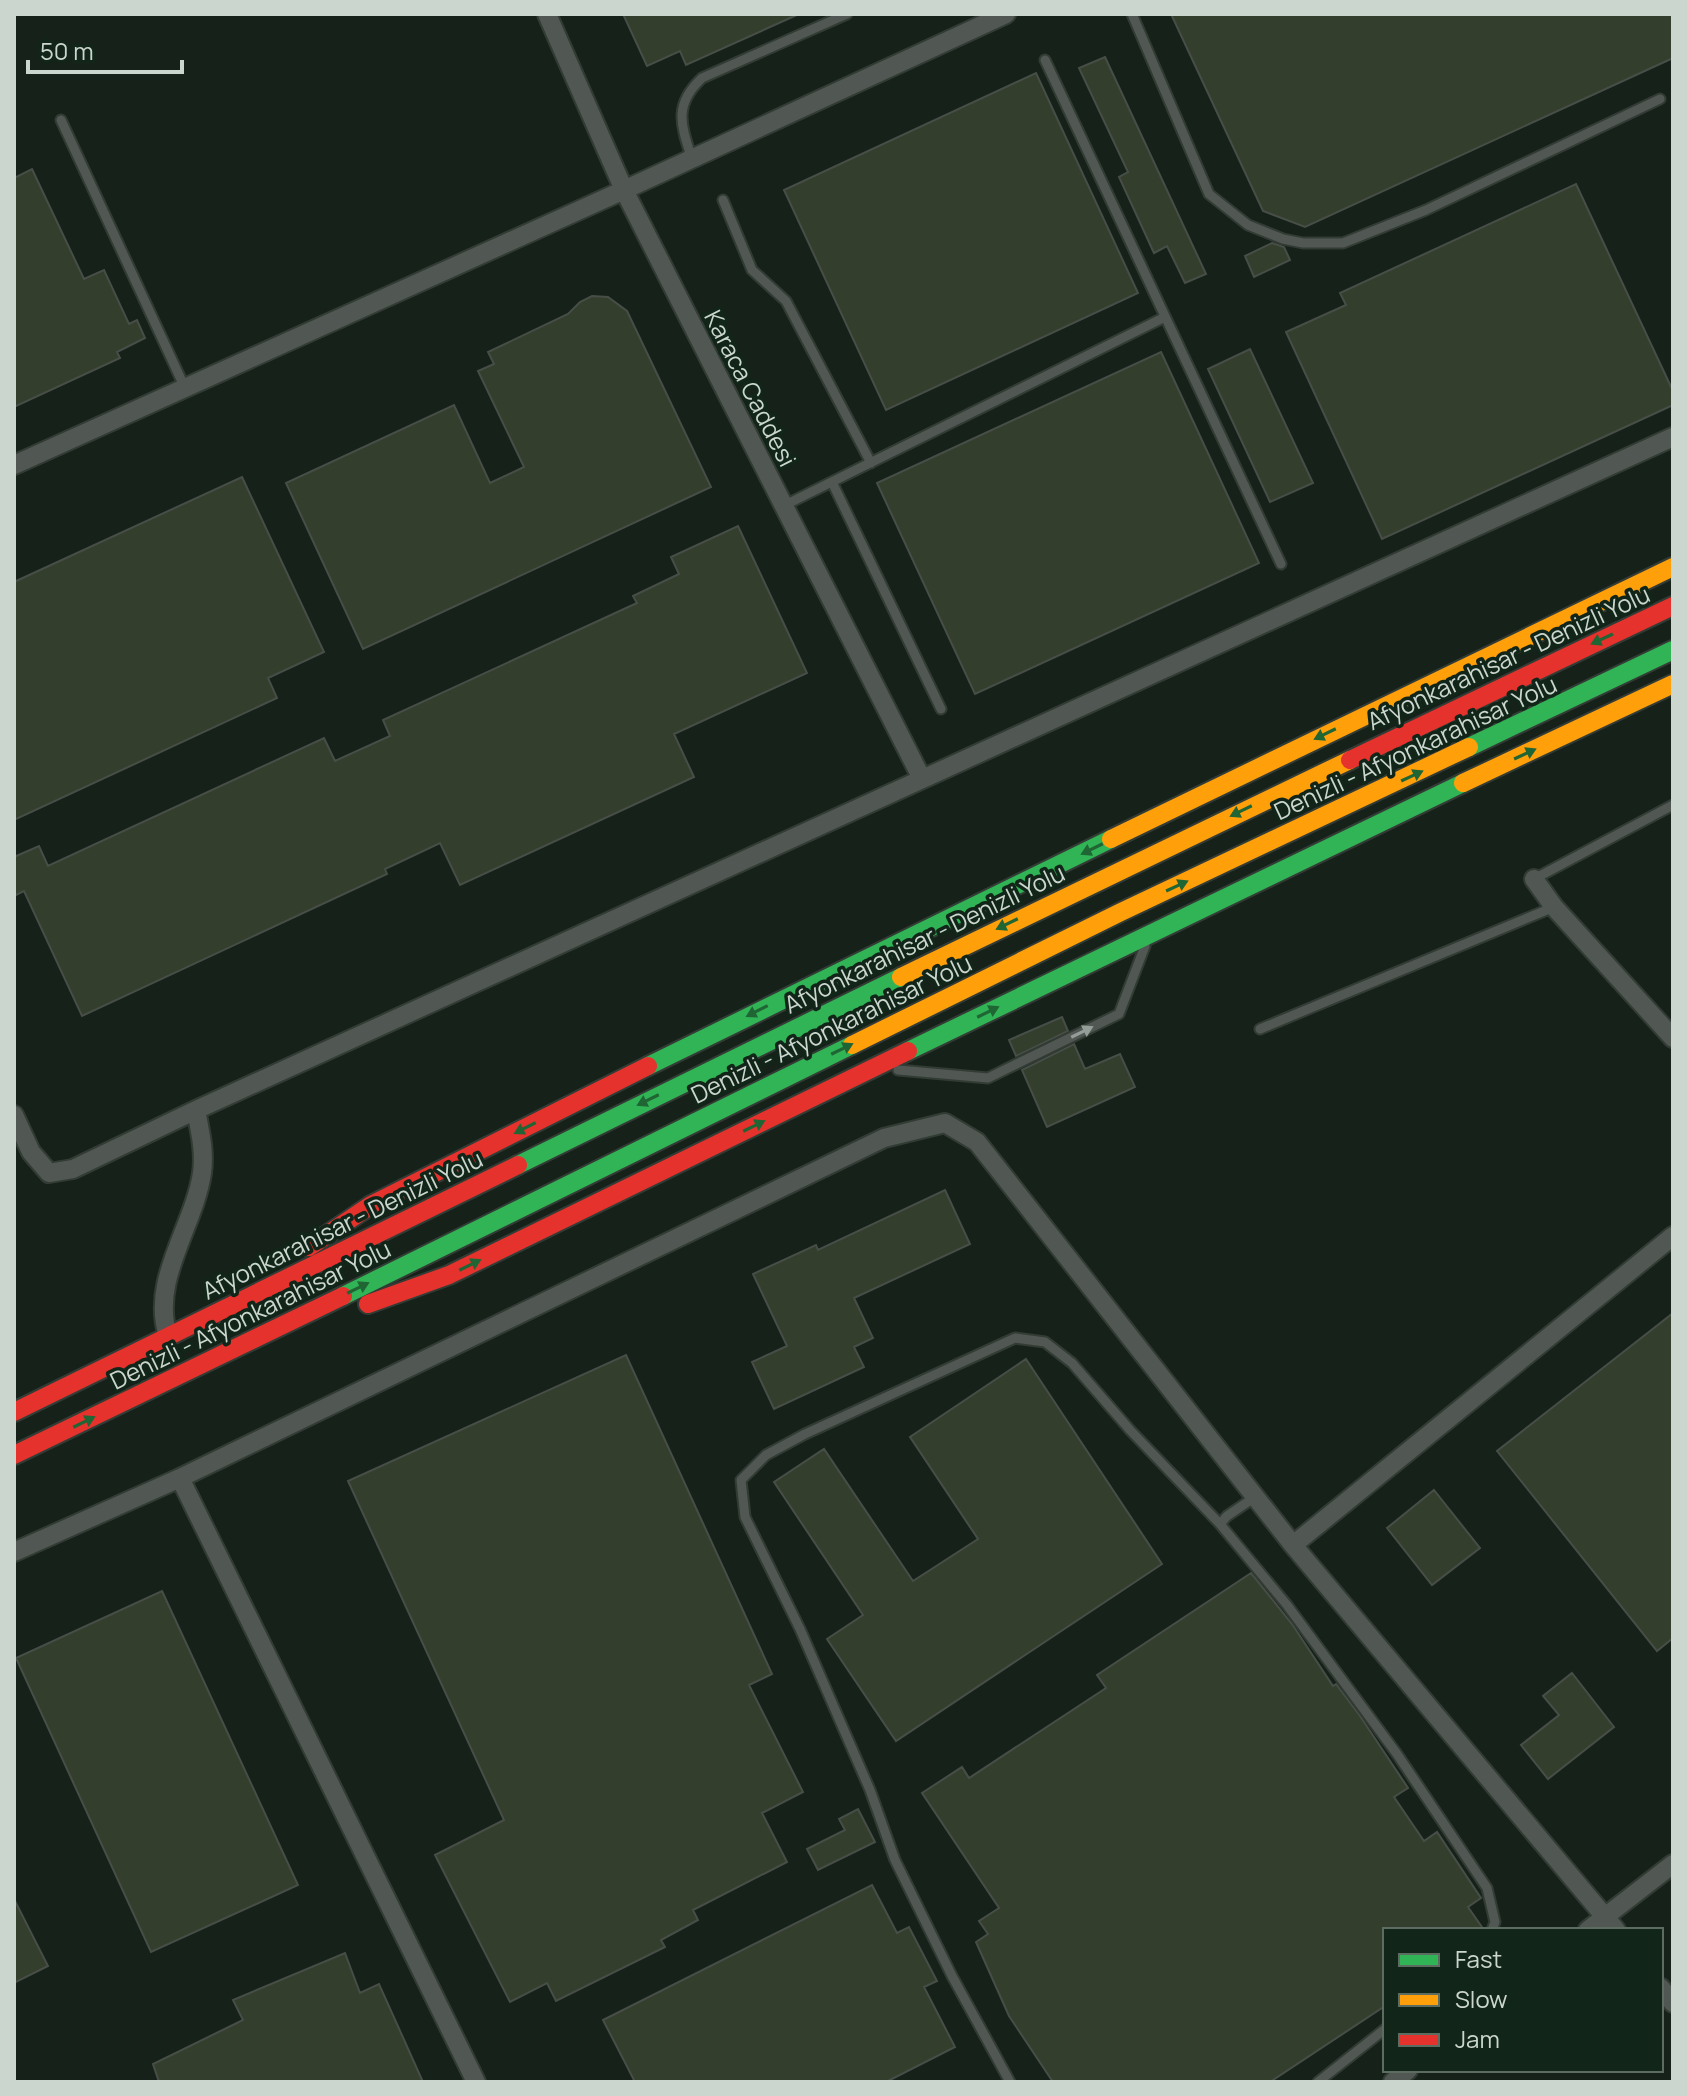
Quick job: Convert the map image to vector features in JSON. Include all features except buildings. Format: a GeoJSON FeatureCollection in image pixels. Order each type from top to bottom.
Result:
{"type":"FeatureCollection","features":[{"type":"Feature","properties":{"kind":"highway"},"geometry":{"type":"LineString","coordinates":[[199,1321],[371,1205],[788,996],[1673,567]]}},
{"type":"Feature","properties":{"kind":"highway","name":"Afyonkarahisar - Denizli Yolu"},"geometry":{"type":"LineString","coordinates":[[199,1321],[1102,878],[1673,606]]}},
{"type":"Feature","properties":{"kind":"highway","name":"Denizli - Afyonkarahisar Yolu"},"geometry":{"type":"LineString","coordinates":[[14,1455],[1121,912],[1673,650]]}},
{"type":"Feature","properties":{"kind":"highway"},"geometry":{"type":"LineString","coordinates":[[213,1360],[449,1275],[1150,933],[1673,684]]}},
{"type":"Feature","properties":{"kind":"highway","name":"Denizli - Afyonkarahisar Yolu"},"geometry":{"type":"LineString","coordinates":[[14,1412],[199,1321]]}},
{"type":"Feature","properties":{"kind":"street","name":"Karaca Caddesi"},"geometry":{"type":"LineString","coordinates":[[547,14],[624,190],[922,779]]}},
{"type":"Feature","properties":{"kind":"street"},"geometry":{"type":"LineString","coordinates":[[14,465],[1006,14]]}},
{"type":"Feature","properties":{"kind":"street"},"geometry":{"type":"LineString","coordinates":[[14,1115],[31,1152],[49,1173],[73,1169],[196,1110],[1673,437]]}},
{"type":"Feature","properties":{"kind":"street"},"geometry":{"type":"LineString","coordinates":[[1534,879],[1554,907],[1673,1038]]}},
{"type":"Feature","properties":{"kind":"street"},"geometry":{"type":"LineString","coordinates":[[168,1336],[163,1314],[164,1294],[202,1177],[203,1156],[196,1110]]}},
{"type":"Feature","properties":{"kind":"street"},"geometry":{"type":"LineString","coordinates":[[14,1552],[180,1478],[884,1138],[945,1123],[977,1142],[1293,1545],[1610,1923],[1673,1864]]}},
{"type":"Feature","properties":{"kind":"street"},"geometry":{"type":"LineString","coordinates":[[1293,1545],[1673,1236]]}},
{"type":"Feature","properties":{"kind":"street"},"geometry":{"type":"LineString","coordinates":[[180,1478],[476,2082]]}},
{"type":"Feature","properties":{"kind":"lane"},"geometry":{"type":"LineString","coordinates":[[692,159],[680,123],[685,100],[695,84],[702,78],[847,14]]}},
{"type":"Feature","properties":{"kind":"lane"},"geometry":{"type":"LineString","coordinates":[[1132,14],[1209,194],[1248,225],[1283,239],[1303,243],[1343,243],[1426,210],[1660,99]]}},
{"type":"Feature","properties":{"kind":"lane"},"geometry":{"type":"LineString","coordinates":[[1045,60],[1281,564]]}},
{"type":"Feature","properties":{"kind":"lane"},"geometry":{"type":"LineString","coordinates":[[61,120],[185,388]]}},
{"type":"Feature","properties":{"kind":"lane"},"geometry":{"type":"LineString","coordinates":[[723,200],[752,270],[786,301],[871,463]]}},
{"type":"Feature","properties":{"kind":"lane"},"geometry":{"type":"LineString","coordinates":[[783,506],[1165,317]]}},
{"type":"Feature","properties":{"kind":"lane"},"geometry":{"type":"LineString","coordinates":[[832,482],[941,709]]}},
{"type":"Feature","properties":{"kind":"lane"},"geometry":{"type":"LineString","coordinates":[[1534,879],[1673,805]]}},
{"type":"Feature","properties":{"kind":"lane"},"geometry":{"type":"LineString","coordinates":[[1260,1029],[1554,907]]}},
{"type":"Feature","properties":{"kind":"lane"},"geometry":{"type":"LineString","coordinates":[[875,1068],[988,1078],[1106,1021],[1119,1014],[1150,933]]}},
{"type":"Feature","properties":{"kind":"lane"},"geometry":{"type":"LineString","coordinates":[[1010,2082],[952,1976],[895,1860],[870,1790],[800,1629],[745,1517],[741,1480],[766,1455],[805,1434],[1015,1338],[1045,1342],[1072,1363],[1130,1430],[1220,1524],[1287,1605],[1397,1754],[1487,1888],[1495,1922],[1493,1928]]}},
{"type":"Feature","properties":{"kind":"lane"},"geometry":{"type":"LineString","coordinates":[[1220,1524],[1256,1497]]}},
{"type":"Feature","properties":{"kind":"lane"},"geometry":{"type":"LineString","coordinates":[[1318,2082],[1383,2031]]}},
{"type":"Feature","properties":{"kind":"traffic: fast"},"geometry":{"type":"LineString","coordinates":[[1469,747],[1673,650]]}},
{"type":"Feature","properties":{"kind":"traffic: fast"},"geometry":{"type":"LineString","coordinates":[[908,1051],[1463,783]]}},
{"type":"Feature","properties":{"kind":"traffic: fast"},"geometry":{"type":"LineString","coordinates":[[648,1066],[1111,839]]}},
{"type":"Feature","properties":{"kind":"traffic: fast"},"geometry":{"type":"LineString","coordinates":[[518,1165],[901,977]]}},
{"type":"Feature","properties":{"kind":"traffic: fast"},"geometry":{"type":"LineString","coordinates":[[343,1296],[852,1045]]}},
{"type":"Feature","properties":{"kind":"traffic: slow"},"geometry":{"type":"LineString","coordinates":[[1111,839],[1673,567]]}},
{"type":"Feature","properties":{"kind":"traffic: slow"},"geometry":{"type":"LineString","coordinates":[[1463,783],[1673,684]]}},
{"type":"Feature","properties":{"kind":"traffic: slow"},"geometry":{"type":"LineString","coordinates":[[852,1045],[1121,912],[1469,747]]}},
{"type":"Feature","properties":{"kind":"traffic: slow"},"geometry":{"type":"LineString","coordinates":[[901,977],[1350,760]]}},
{"type":"Feature","properties":{"kind":"traffic: jam"},"geometry":{"type":"LineString","coordinates":[[1350,760],[1673,606]]}},
{"type":"Feature","properties":{"kind":"traffic: jam"},"geometry":{"type":"LineString","coordinates":[[368,1304],[449,1275],[908,1051]]}},
{"type":"Feature","properties":{"kind":"traffic: jam"},"geometry":{"type":"LineString","coordinates":[[309,1247],[371,1205],[648,1066]]}},
{"type":"Feature","properties":{"kind":"traffic: jam"},"geometry":{"type":"LineString","coordinates":[[14,1412],[518,1165]]}},
{"type":"Feature","properties":{"kind":"traffic: jam"},"geometry":{"type":"LineString","coordinates":[[14,1455],[343,1296]]}}]}
